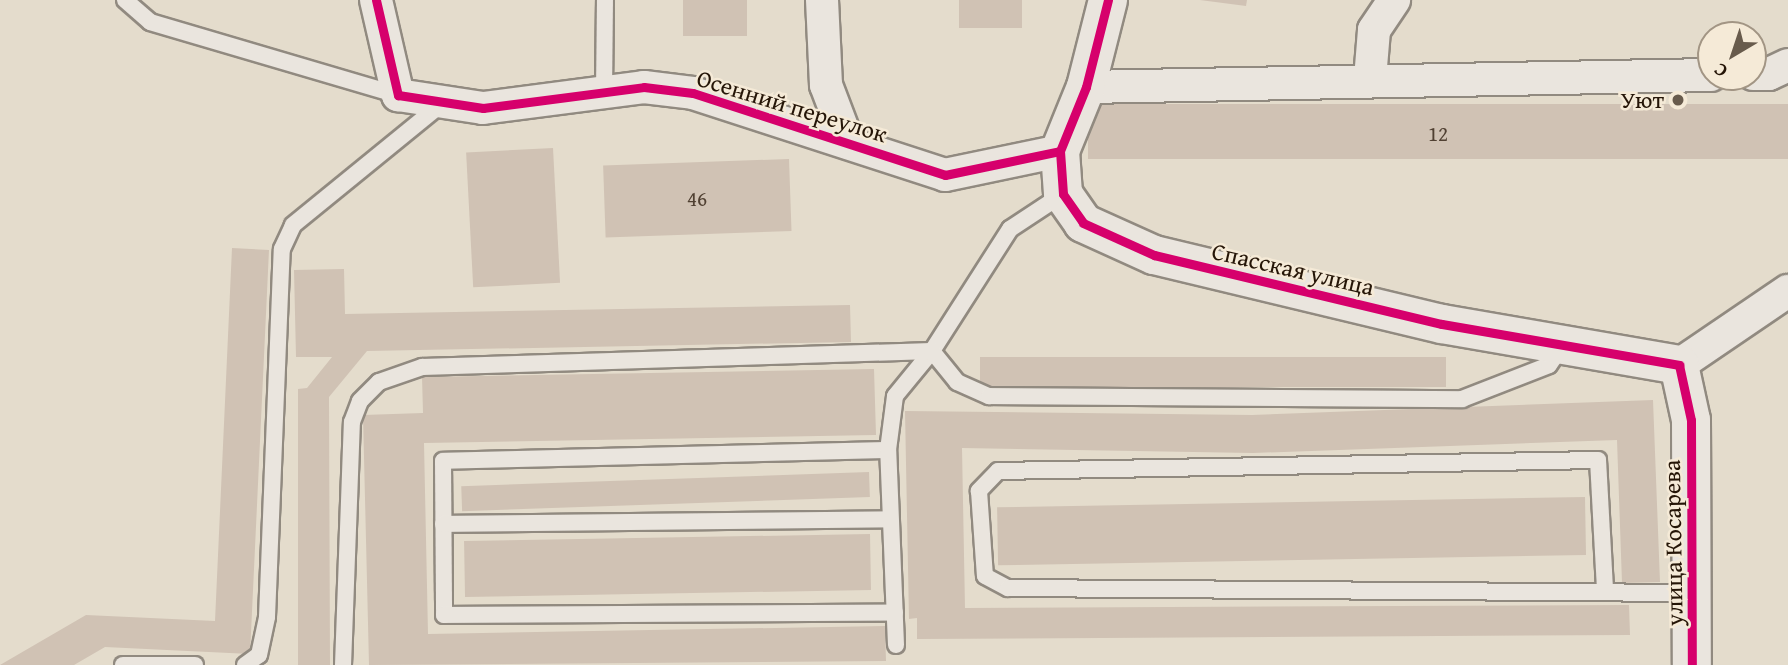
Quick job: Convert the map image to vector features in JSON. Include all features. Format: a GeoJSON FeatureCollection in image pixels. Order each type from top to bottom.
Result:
{"type":"FeatureCollection","features":[{"type":"Feature","properties":{"kind":"street"},"geometry":{"type":"LineString","coordinates":[[376,0],[398,95]]}},
{"type":"Feature","properties":{"kind":"street"},"geometry":{"type":"LineString","coordinates":[[822,0],[826,85],[848,144]]}},
{"type":"Feature","properties":{"kind":"street"},"geometry":{"type":"LineString","coordinates":[[1063,194],[1060,151],[1086,87],[1108,0]]}},
{"type":"Feature","properties":{"kind":"street"},"geometry":{"type":"LineString","coordinates":[[1370,79],[1374,30],[1394,0]]}},
{"type":"Feature","properties":{"kind":"street"},"geometry":{"type":"LineString","coordinates":[[1767,74],[1788,65]]}},
{"type":"Feature","properties":{"kind":"street"},"geometry":{"type":"LineString","coordinates":[[1086,87],[1370,79],[1697,75]]}},
{"type":"Feature","properties":{"kind":"street","name":"Осенний переулок"},"geometry":{"type":"LineString","coordinates":[[398,95],[483,108],[644,87],[693,93],[945,175],[1060,151]]}},
{"type":"Feature","properties":{"kind":"street","name":"Спасская улица"},"geometry":{"type":"LineString","coordinates":[[1063,194],[1083,223],[1154,255],[1441,324],[1679,365]]}},
{"type":"Feature","properties":{"kind":"street"},"geometry":{"type":"LineString","coordinates":[[1679,365],[1788,291]]}},
{"type":"Feature","properties":{"kind":"street","name":"улица Косарева"},"geometry":{"type":"LineString","coordinates":[[1679,365],[1691,420],[1694,593],[1692,665]]}},
{"type":"Feature","properties":{"kind":"lane"},"geometry":{"type":"LineString","coordinates":[[125,0],[150,22],[398,95]]}},
{"type":"Feature","properties":{"kind":"lane"},"geometry":{"type":"LineString","coordinates":[[604,93],[605,0]]}},
{"type":"Feature","properties":{"kind":"lane"},"geometry":{"type":"LineString","coordinates":[[245,665],[259,655],[267,617],[282,249],[293,225],[444,102]]}},
{"type":"Feature","properties":{"kind":"lane"},"geometry":{"type":"LineString","coordinates":[[896,645],[888,450],[895,396],[932,351],[1010,229],[1063,194]]}},
{"type":"Feature","properties":{"kind":"lane"},"geometry":{"type":"LineString","coordinates":[[932,351],[957,382],[989,396],[1462,399],[1549,365],[1563,345]]}},
{"type":"Feature","properties":{"kind":"lane"},"geometry":{"type":"LineString","coordinates":[[343,665],[352,422],[360,401],[379,382],[422,367],[932,351]]}},
{"type":"Feature","properties":{"kind":"lane"},"geometry":{"type":"LineString","coordinates":[[888,450],[443,461],[444,615],[895,612]]}},
{"type":"Feature","properties":{"kind":"lane"},"geometry":{"type":"LineString","coordinates":[[1605,589],[1598,460],[998,471],[979,491],[985,576],[1008,588],[1605,589],[1694,593]]}},
{"type":"Feature","properties":{"kind":"lane"},"geometry":{"type":"LineString","coordinates":[[443,524],[890,519]]}},
{"type":"Feature","properties":{"kind":"lane"},"geometry":{"type":"LineString","coordinates":[[123,665],[195,665]]}},
{"type":"Feature","properties":{"kind":"building"},"geometry":{"type":"Polygon","coordinates":[[[683,0],[747,0],[747,36],[683,36],[683,0]]]}},
{"type":"Feature","properties":{"kind":"building"},"geometry":{"type":"Polygon","coordinates":[[[959,0],[1022,0],[1022,28],[959,28],[959,0]]]}},
{"type":"Feature","properties":{"kind":"building"},"geometry":{"type":"Polygon","coordinates":[[[1200,0],[1247,0],[1246,6],[1200,0]]]}},
{"type":"Feature","properties":{"kind":"building"},"geometry":{"type":"Polygon","coordinates":[[[1088,104],[1788,104],[1788,159],[1088,159],[1088,104]]]}},
{"type":"Feature","properties":{"kind":"building"},"geometry":{"type":"Polygon","coordinates":[[[553,148],[560,283],[473,287],[466,153],[553,148]]]}},
{"type":"Feature","properties":{"kind":"building"},"geometry":{"type":"Polygon","coordinates":[[[789,159],[792,231],[606,237],[603,165],[789,159]]]}},
{"type":"Feature","properties":{"kind":"building"},"geometry":{"type":"Polygon","coordinates":[[[232,248],[269,250],[250,654],[105,647],[74,665],[0,665],[86,615],[215,621],[232,248]]]}},
{"type":"Feature","properties":{"kind":"building"},"geometry":{"type":"Polygon","coordinates":[[[344,269],[345,314],[850,305],[851,342],[367,351],[329,397],[330,665],[298,665],[298,389],[307,388],[332,357],[296,357],[294,270],[344,269]]]}},
{"type":"Feature","properties":{"kind":"building"},"geometry":{"type":"Polygon","coordinates":[[[980,357],[1446,357],[1446,387],[980,387],[980,357]]]}},
{"type":"Feature","properties":{"kind":"building"},"geometry":{"type":"Polygon","coordinates":[[[874,369],[876,435],[424,443],[428,634],[885,626],[886,661],[369,665],[363,415],[423,413],[422,377],[874,369]]]}},
{"type":"Feature","properties":{"kind":"building"},"geometry":{"type":"Polygon","coordinates":[[[1653,400],[1660,582],[1622,583],[1617,440],[1253,453],[962,448],[965,608],[1629,605],[1630,635],[917,639],[917,618],[909,619],[905,411],[1252,415],[1653,400]]]}},
{"type":"Feature","properties":{"kind":"building"},"geometry":{"type":"Polygon","coordinates":[[[869,472],[870,497],[462,511],[461,486],[869,472]]]}},
{"type":"Feature","properties":{"kind":"building"},"geometry":{"type":"Polygon","coordinates":[[[1585,497],[1586,555],[998,565],[997,507],[1585,497]]]}},
{"type":"Feature","properties":{"kind":"building"},"geometry":{"type":"Polygon","coordinates":[[[870,534],[871,590],[465,597],[464,541],[870,534]]]}},
{"type":"Feature","properties":{"kind":"cycle path"},"geometry":{"type":"LineString","coordinates":[[376,0],[398,95],[483,108],[644,87],[693,93],[945,175],[1060,151]]}},
{"type":"Feature","properties":{"kind":"cycle path"},"geometry":{"type":"LineString","coordinates":[[1108,0],[1086,87],[1060,151],[1063,194],[1083,223],[1154,255],[1442,324],[1679,365],[1691,420],[1692,665]]}},
{"type":"Feature","properties":{"kind":"place","name":"Уют"},"geometry":{"type":"Point","coordinates":[1678,100]}}]}
